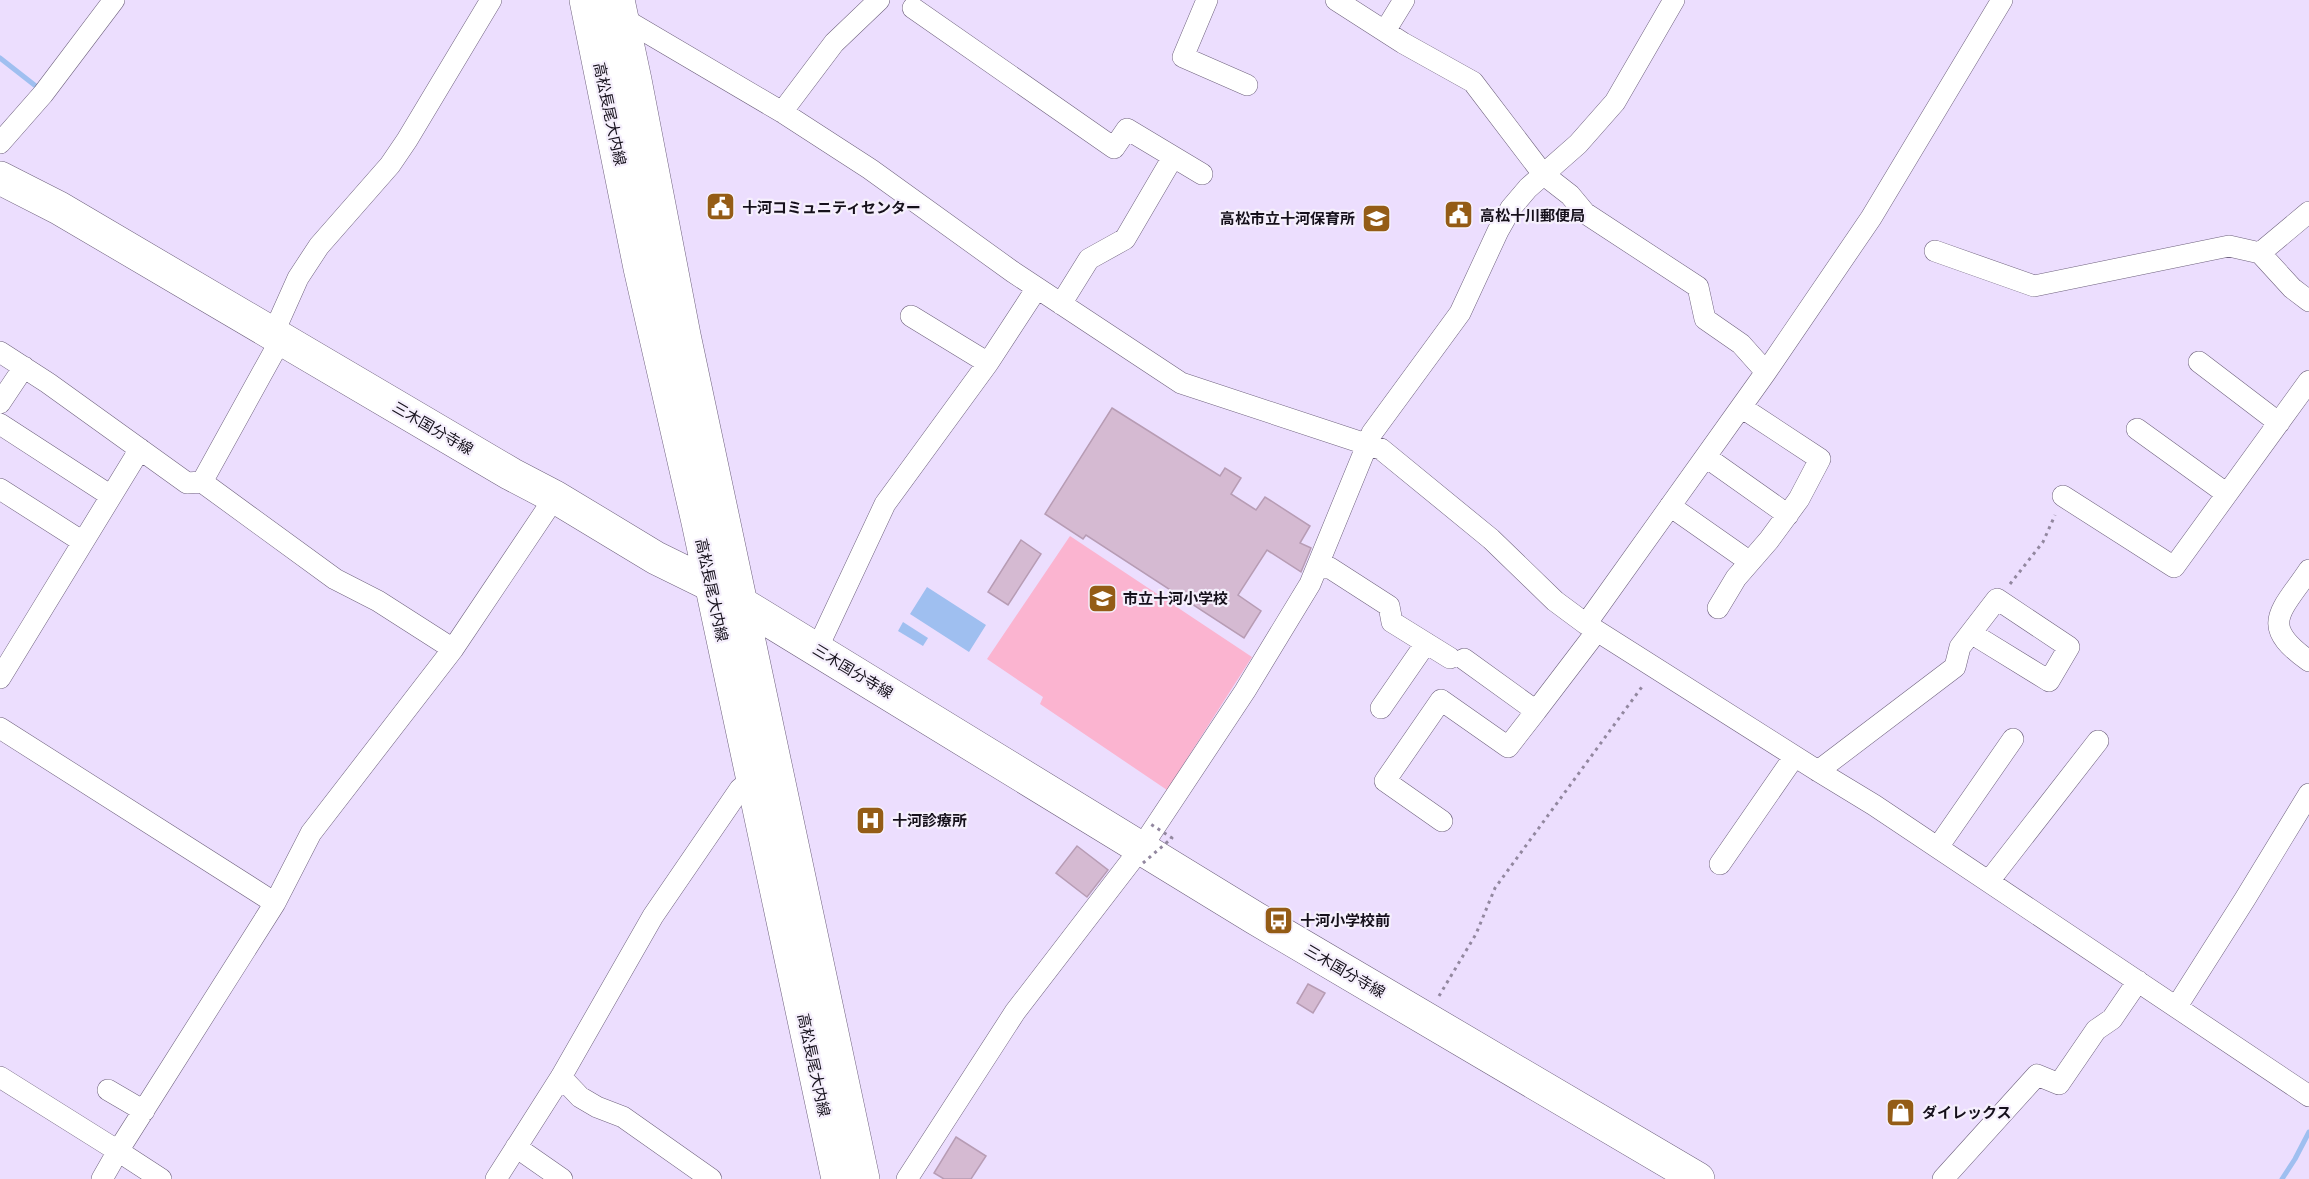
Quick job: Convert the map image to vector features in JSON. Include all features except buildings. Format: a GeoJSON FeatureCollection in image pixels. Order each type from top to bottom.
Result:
{"type":"FeatureCollection","features":[{"type":"Feature","properties":{"kind":"main road","name":"高松長尾大内線"},"geometry":{"type":"LineString","coordinates":[[586,0],[640,268],[711,585],[838,1179]]}},
{"type":"Feature","properties":{"kind":"main road","name":"高松長尾大内線"},"geometry":{"type":"LineString","coordinates":[[613,6],[863,1179]]}},
{"type":"Feature","properties":{"kind":"main road","name":"三木国分寺線"},"geometry":{"type":"LineString","coordinates":[[0,178],[59,208],[656,558],[711,585],[1144,845],[1254,918],[1698,1179]]}},
{"type":"Feature","properties":{"kind":"street"},"geometry":{"type":"LineString","coordinates":[[0,143],[43,94],[114,0]]}},
{"type":"Feature","properties":{"kind":"street"},"geometry":{"type":"LineString","coordinates":[[202,482],[277,336],[298,278],[319,246],[396,157],[491,0]]}},
{"type":"Feature","properties":{"kind":"street"},"geometry":{"type":"LineString","coordinates":[[782,112],[834,43],[879,0]]}},
{"type":"Feature","properties":{"kind":"street"},"geometry":{"type":"LineString","coordinates":[[1207,0],[1183,57],[1247,85]]}},
{"type":"Feature","properties":{"kind":"street"},"geometry":{"type":"LineString","coordinates":[[1336,0],[1473,82],[1543,174],[1570,195],[1585,213],[1698,287],[1705,319],[1741,344],[1766,372]]}},
{"type":"Feature","properties":{"kind":"street"},"geometry":{"type":"LineString","coordinates":[[1385,31],[1404,0]]}},
{"type":"Feature","properties":{"kind":"street"},"geometry":{"type":"LineString","coordinates":[[907,1179],[1015,1012],[1144,845],[1245,691],[1310,584],[1372,433],[1460,313],[1511,208],[1528,188],[1578,144],[1615,102],[1674,0]]}},
{"type":"Feature","properties":{"kind":"street"},"geometry":{"type":"LineString","coordinates":[[1442,821],[1385,781],[1441,700],[1508,747],[1536,711],[1670,506],[1766,372],[1871,218],[2002,0]]}},
{"type":"Feature","properties":{"kind":"street"},"geometry":{"type":"LineString","coordinates":[[613,6],[870,168],[1036,288],[1181,382],[1381,449],[1491,540],[1555,601],[1591,628],[1874,805],[2309,1096]]}},
{"type":"Feature","properties":{"kind":"street"},"geometry":{"type":"LineString","coordinates":[[914,8],[1114,148],[1127,129],[1202,174]]}},
{"type":"Feature","properties":{"kind":"street"},"geometry":{"type":"LineString","coordinates":[[1061,304],[1089,259],[1125,239],[1173,157]]}},
{"type":"Feature","properties":{"kind":"street"},"geometry":{"type":"LineString","coordinates":[[2260,253],[2309,212]]}},
{"type":"Feature","properties":{"kind":"street"},"geometry":{"type":"LineString","coordinates":[[1935,251],[2034,286],[2229,246],[2260,253],[2292,288],[2309,301]]}},
{"type":"Feature","properties":{"kind":"street"},"geometry":{"type":"LineString","coordinates":[[817,650],[885,504],[988,363],[1036,288]]}},
{"type":"Feature","properties":{"kind":"street"},"geometry":{"type":"LineString","coordinates":[[911,316],[988,363]]}},
{"type":"Feature","properties":{"kind":"street"},"geometry":{"type":"LineString","coordinates":[[0,352],[187,483],[202,482],[335,579],[378,601],[453,649]]}},
{"type":"Feature","properties":{"kind":"street"},"geometry":{"type":"LineString","coordinates":[[2199,362],[2279,423]]}},
{"type":"Feature","properties":{"kind":"street"},"geometry":{"type":"LineString","coordinates":[[0,403],[24,367]]}},
{"type":"Feature","properties":{"kind":"street"},"geometry":{"type":"LineString","coordinates":[[2063,496],[2174,567],[2309,381]]}},
{"type":"Feature","properties":{"kind":"street"},"geometry":{"type":"LineString","coordinates":[[1718,608],[1736,578],[1799,499],[1820,459],[1741,407]]}},
{"type":"Feature","properties":{"kind":"street"},"geometry":{"type":"LineString","coordinates":[[0,424],[111,496]]}},
{"type":"Feature","properties":{"kind":"street"},"geometry":{"type":"LineString","coordinates":[[2137,429],[2227,494]]}},
{"type":"Feature","properties":{"kind":"street"},"geometry":{"type":"LineString","coordinates":[[0,678],[140,449]]}},
{"type":"Feature","properties":{"kind":"street"},"geometry":{"type":"LineString","coordinates":[[1706,457],[1788,515]]}},
{"type":"Feature","properties":{"kind":"street"},"geometry":{"type":"LineString","coordinates":[[0,489],[83,542]]}},
{"type":"Feature","properties":{"kind":"street"},"geometry":{"type":"LineString","coordinates":[[102,1179],[275,903],[311,833],[453,649],[555,497]]}},
{"type":"Feature","properties":{"kind":"street"},"geometry":{"type":"LineString","coordinates":[[1670,506],[1750,562]]}},
{"type":"Feature","properties":{"kind":"street"},"geometry":{"type":"LineString","coordinates":[[1317,567],[1330,568],[1389,606],[1392,621],[1426,643],[1457,659],[1536,711]]}},
{"type":"Feature","properties":{"kind":"street"},"geometry":{"type":"LineString","coordinates":[[2309,570],[2281,612],[2277,626],[2282,638],[2309,661]]}},
{"type":"Feature","properties":{"kind":"street"},"geometry":{"type":"LineString","coordinates":[[1818,771],[1955,667],[1960,646],[1997,599],[2069,647],[2049,681],[1971,633]]}},
{"type":"Feature","properties":{"kind":"street"},"geometry":{"type":"LineString","coordinates":[[1381,708],[1426,643]]}},
{"type":"Feature","properties":{"kind":"street"},"geometry":{"type":"LineString","coordinates":[[0,728],[275,903]]}},
{"type":"Feature","properties":{"kind":"street"},"geometry":{"type":"LineString","coordinates":[[1938,847],[2013,739]]}},
{"type":"Feature","properties":{"kind":"street"},"geometry":{"type":"LineString","coordinates":[[1989,881],[2098,741]]}},
{"type":"Feature","properties":{"kind":"street"},"geometry":{"type":"LineString","coordinates":[[1720,864],[1794,757]]}},
{"type":"Feature","properties":{"kind":"street"},"geometry":{"type":"LineString","coordinates":[[496,1179],[561,1077],[653,916],[740,789],[752,779]]}},
{"type":"Feature","properties":{"kind":"street"},"geometry":{"type":"LineString","coordinates":[[2177,1006],[2309,794]]}},
{"type":"Feature","properties":{"kind":"street"},"geometry":{"type":"LineString","coordinates":[[1943,1179],[2037,1075],[2059,1084],[2096,1030],[2112,1019],[2138,981]]}},
{"type":"Feature","properties":{"kind":"street"},"geometry":{"type":"LineString","coordinates":[[0,1077],[161,1179]]}},
{"type":"Feature","properties":{"kind":"street"},"geometry":{"type":"LineString","coordinates":[[561,1077],[580,1096],[597,1107],[623,1117],[711,1179]]}},
{"type":"Feature","properties":{"kind":"street"},"geometry":{"type":"LineString","coordinates":[[108,1090],[144,1111]]}},
{"type":"Feature","properties":{"kind":"street"},"geometry":{"type":"LineString","coordinates":[[516,1147],[562,1179]]}},
{"type":"Feature","properties":{"kind":"path"},"geometry":{"type":"LineString","coordinates":[[1997,599],[2043,542],[2063,496]]}},
{"type":"Feature","properties":{"kind":"path"},"geometry":{"type":"LineString","coordinates":[[1425,1019],[1476,934],[1495,888],[1655,668]]}},
{"type":"Feature","properties":{"kind":"path"},"geometry":{"type":"LineString","coordinates":[[1144,845],[1172,838],[1144,845]]}},
{"type":"Feature","properties":{"kind":"shaded area"},"geometry":{"type":"Polygon","coordinates":[[[1070,536],[1252,657],[1167,790],[1040,704],[1043,697],[987,659],[1070,536]]]}},
{"type":"Feature","properties":{"kind":"water"},"geometry":{"type":"Polygon","coordinates":[[[927,587],[986,625],[969,652],[910,614],[927,587]]]}},
{"type":"Feature","properties":{"kind":"water"},"geometry":{"type":"Polygon","coordinates":[[[903,622],[928,638],[923,646],[898,631],[903,622]]]}},
{"type":"Feature","properties":{"kind":"waterway"},"geometry":{"type":"LineString","coordinates":[[0,58],[37,87]]}},
{"type":"Feature","properties":{"kind":"waterway"},"geometry":{"type":"LineString","coordinates":[[2282,1179],[2309,1132]]}},
{"type":"Feature","properties":{"kind":"place","name":"十河コミュニティセンター"},"geometry":{"type":"Point","coordinates":[721,207]}},
{"type":"Feature","properties":{"kind":"place","name":"高松十川郵便局"},"geometry":{"type":"Point","coordinates":[1459,215]}},
{"type":"Feature","properties":{"kind":"place","name":"高松市立十河保育所"},"geometry":{"type":"Point","coordinates":[1376,218]}},
{"type":"Feature","properties":{"kind":"place","name":"市立十河小学校"},"geometry":{"type":"Point","coordinates":[1102,598]}},
{"type":"Feature","properties":{"kind":"place","name":"十河診療所"},"geometry":{"type":"Point","coordinates":[871,820]}},
{"type":"Feature","properties":{"kind":"place","name":"十河小学校前"},"geometry":{"type":"Point","coordinates":[1279,920]}},
{"type":"Feature","properties":{"kind":"place","name":"ダイレックス"},"geometry":{"type":"Point","coordinates":[1901,1112]}}]}
